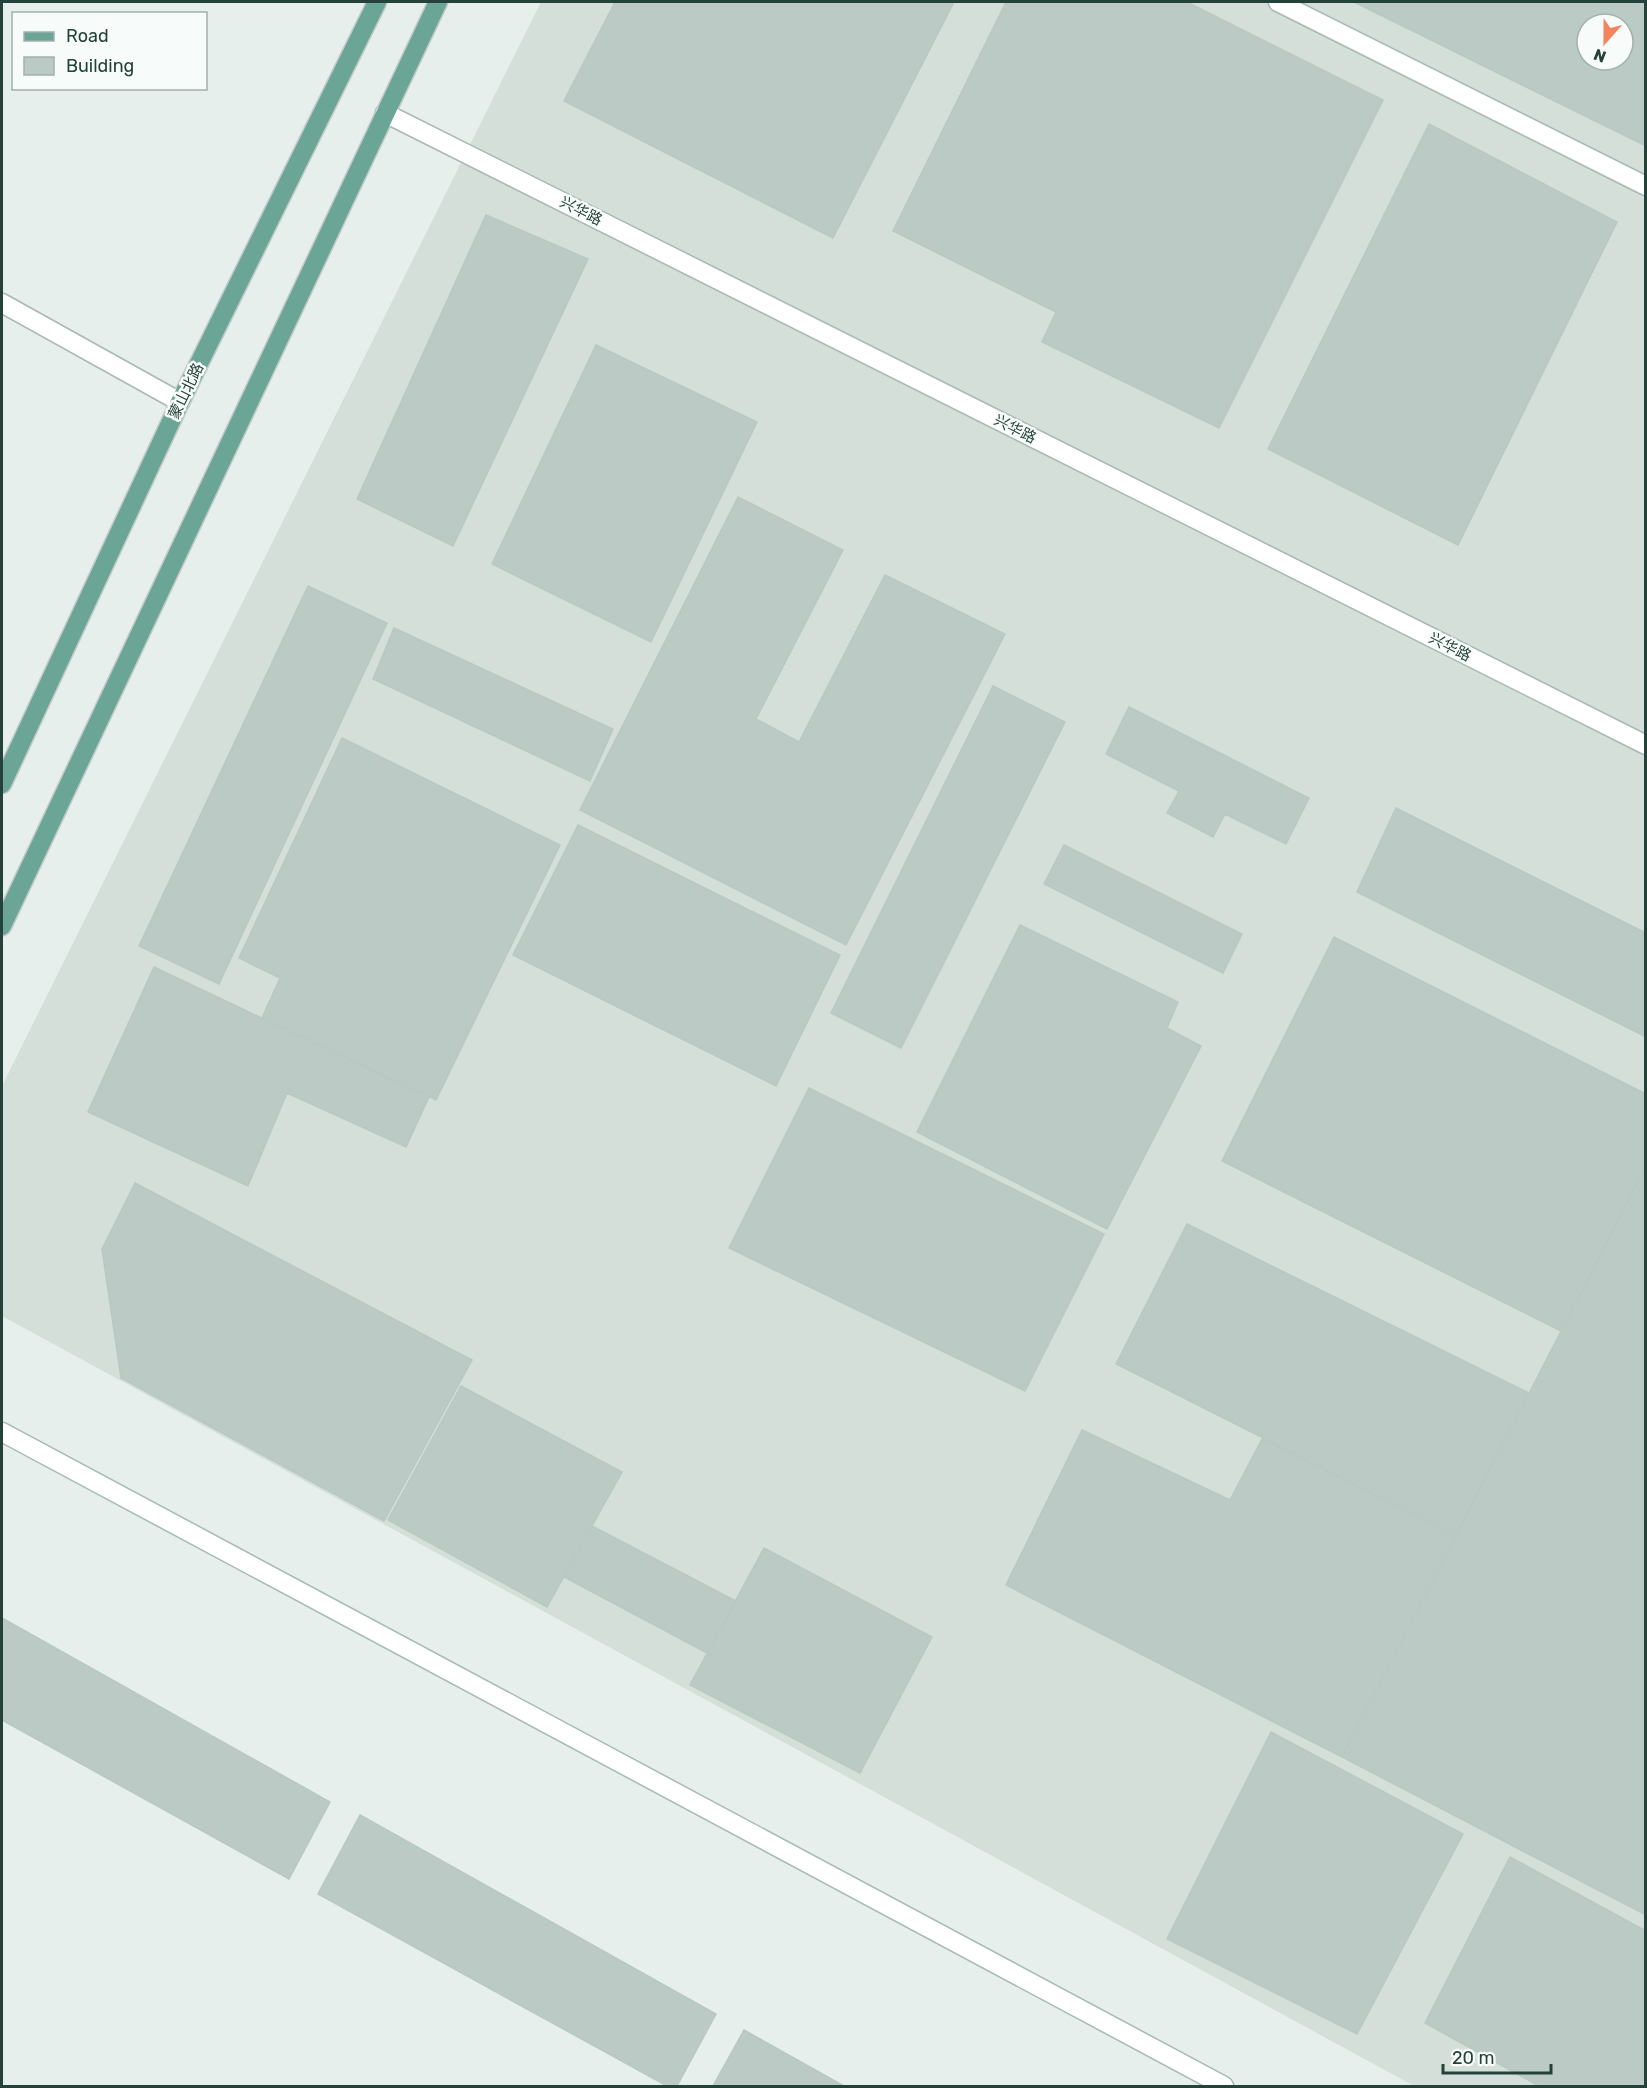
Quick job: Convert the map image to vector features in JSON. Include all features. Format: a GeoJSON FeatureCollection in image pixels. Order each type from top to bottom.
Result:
{"type":"FeatureCollection","features":[{"type":"Feature","properties":{"kind":"main road","name":"蒙山北路"},"geometry":{"type":"LineString","coordinates":[[2,784],[180,402],[377,2]]}},
{"type":"Feature","properties":{"kind":"main road"},"geometry":{"type":"LineString","coordinates":[[2,926],[438,2]]}},
{"type":"Feature","properties":{"kind":"street"},"geometry":{"type":"LineString","coordinates":[[1278,2],[1646,186]]}},
{"type":"Feature","properties":{"kind":"street","name":"兴华路"},"geometry":{"type":"LineString","coordinates":[[385,113],[1646,745]]}},
{"type":"Feature","properties":{"kind":"street"},"geometry":{"type":"LineString","coordinates":[[2,303],[180,402]]}},
{"type":"Feature","properties":{"kind":"street"},"geometry":{"type":"LineString","coordinates":[[2,1432],[1224,2086]]}},
{"type":"Feature","properties":{"kind":"shaded area"},"geometry":{"type":"Polygon","coordinates":[[[541,2],[1645,2],[1645,2086],[1414,2086],[2,1316],[2,1086],[541,2]]]}},
{"type":"Feature","properties":{"kind":"building"},"geometry":{"type":"Polygon","coordinates":[[[615,2],[954,2],[833,238],[564,101],[615,2]]]}},
{"type":"Feature","properties":{"kind":"building"},"geometry":{"type":"Polygon","coordinates":[[[1006,2],[1187,2],[1383,100],[1219,428],[1042,342],[1056,312],[893,231],[1006,2]]]}},
{"type":"Feature","properties":{"kind":"building"},"geometry":{"type":"Polygon","coordinates":[[[1354,2],[1646,2],[1646,146],[1354,2]]]}},
{"type":"Feature","properties":{"kind":"building"},"geometry":{"type":"Polygon","coordinates":[[[1429,124],[1617,222],[1458,545],[1268,449],[1429,124]]]}},
{"type":"Feature","properties":{"kind":"building"},"geometry":{"type":"Polygon","coordinates":[[[486,215],[588,259],[453,546],[357,499],[486,215]]]}},
{"type":"Feature","properties":{"kind":"building"},"geometry":{"type":"Polygon","coordinates":[[[596,345],[757,422],[651,642],[492,564],[596,345]]]}},
{"type":"Feature","properties":{"kind":"building"},"geometry":{"type":"Polygon","coordinates":[[[738,497],[843,550],[756,719],[799,742],[885,575],[1005,634],[846,945],[580,810],[738,497]]]}},
{"type":"Feature","properties":{"kind":"building"},"geometry":{"type":"Polygon","coordinates":[[[308,586],[387,623],[219,984],[139,946],[308,586]]]}},
{"type":"Feature","properties":{"kind":"building"},"geometry":{"type":"Polygon","coordinates":[[[394,628],[613,729],[590,781],[373,679],[394,628]]]}},
{"type":"Feature","properties":{"kind":"building"},"geometry":{"type":"Polygon","coordinates":[[[993,686],[1065,722],[901,1048],[831,1013],[993,686]]]}},
{"type":"Feature","properties":{"kind":"building"},"geometry":{"type":"Polygon","coordinates":[[[1129,707],[1309,798],[1286,844],[1225,814],[1213,837],[1167,813],[1179,791],[1106,754],[1129,707]]]}},
{"type":"Feature","properties":{"kind":"building"},"geometry":{"type":"Polygon","coordinates":[[[342,738],[560,845],[436,1100],[262,1018],[280,978],[239,958],[342,738]]]}},
{"type":"Feature","properties":{"kind":"building"},"geometry":{"type":"Polygon","coordinates":[[[1396,808],[1646,933],[1646,1037],[1357,892],[1396,808]]]}},
{"type":"Feature","properties":{"kind":"building"},"geometry":{"type":"Polygon","coordinates":[[[578,825],[840,955],[776,1086],[513,955],[578,825]]]}},
{"type":"Feature","properties":{"kind":"building"},"geometry":{"type":"Polygon","coordinates":[[[1064,845],[1242,934],[1223,973],[1044,884],[1064,845]]]}},
{"type":"Feature","properties":{"kind":"building"},"geometry":{"type":"Polygon","coordinates":[[[1020,925],[1178,1002],[1167,1028],[1201,1046],[1107,1229],[917,1132],[1020,925]]]}},
{"type":"Feature","properties":{"kind":"building"},"geometry":{"type":"Polygon","coordinates":[[[1334,937],[1646,1094],[1646,1166],[1561,1331],[1222,1161],[1334,937]]]}},
{"type":"Feature","properties":{"kind":"building"},"geometry":{"type":"Polygon","coordinates":[[[154,967],[429,1097],[406,1147],[287,1093],[248,1186],[88,1112],[154,967]]]}},
{"type":"Feature","properties":{"kind":"building"},"geometry":{"type":"Polygon","coordinates":[[[809,1088],[1104,1234],[1025,1391],[729,1248],[809,1088]]]}},
{"type":"Feature","properties":{"kind":"building"},"geometry":{"type":"Polygon","coordinates":[[[1646,1166],[1646,1915],[1342,1757],[1646,1166]]]}},
{"type":"Feature","properties":{"kind":"building"},"geometry":{"type":"Polygon","coordinates":[[[135,1183],[472,1360],[384,1521],[121,1378],[102,1249],[135,1183]]]}},
{"type":"Feature","properties":{"kind":"building"},"geometry":{"type":"Polygon","coordinates":[[[1187,1224],[1529,1393],[1456,1535],[1116,1364],[1187,1224]]]}},
{"type":"Feature","properties":{"kind":"building"},"geometry":{"type":"Polygon","coordinates":[[[461,1386],[622,1472],[547,1607],[388,1520],[461,1386]]]}},
{"type":"Feature","properties":{"kind":"building"},"geometry":{"type":"Polygon","coordinates":[[[1082,1430],[1230,1500],[1262,1439],[1456,1535],[1342,1757],[1006,1585],[1082,1430]]]}},
{"type":"Feature","properties":{"kind":"building"},"geometry":{"type":"Polygon","coordinates":[[[592,1526],[736,1601],[707,1653],[564,1577],[592,1526]]]}},
{"type":"Feature","properties":{"kind":"building"},"geometry":{"type":"Polygon","coordinates":[[[764,1548],[932,1637],[860,1773],[690,1685],[764,1548]]]}},
{"type":"Feature","properties":{"kind":"building"},"geometry":{"type":"Polygon","coordinates":[[[2,1618],[330,1802],[289,1879],[2,1720],[2,1618]]]}},
{"type":"Feature","properties":{"kind":"building"},"geometry":{"type":"Polygon","coordinates":[[[1271,1732],[1463,1834],[1357,2034],[1167,1939],[1271,1732]]]}},
{"type":"Feature","properties":{"kind":"building"},"geometry":{"type":"Polygon","coordinates":[[[360,1815],[716,2014],[677,2086],[667,2086],[318,1894],[360,1815]]]}},
{"type":"Feature","properties":{"kind":"building"},"geometry":{"type":"Polygon","coordinates":[[[1510,1857],[1646,1931],[1646,2086],[1539,2086],[1425,2023],[1510,1857]]]}},
{"type":"Feature","properties":{"kind":"building"},"geometry":{"type":"Polygon","coordinates":[[[744,2030],[844,2086],[713,2086],[744,2030]]]}}]}
